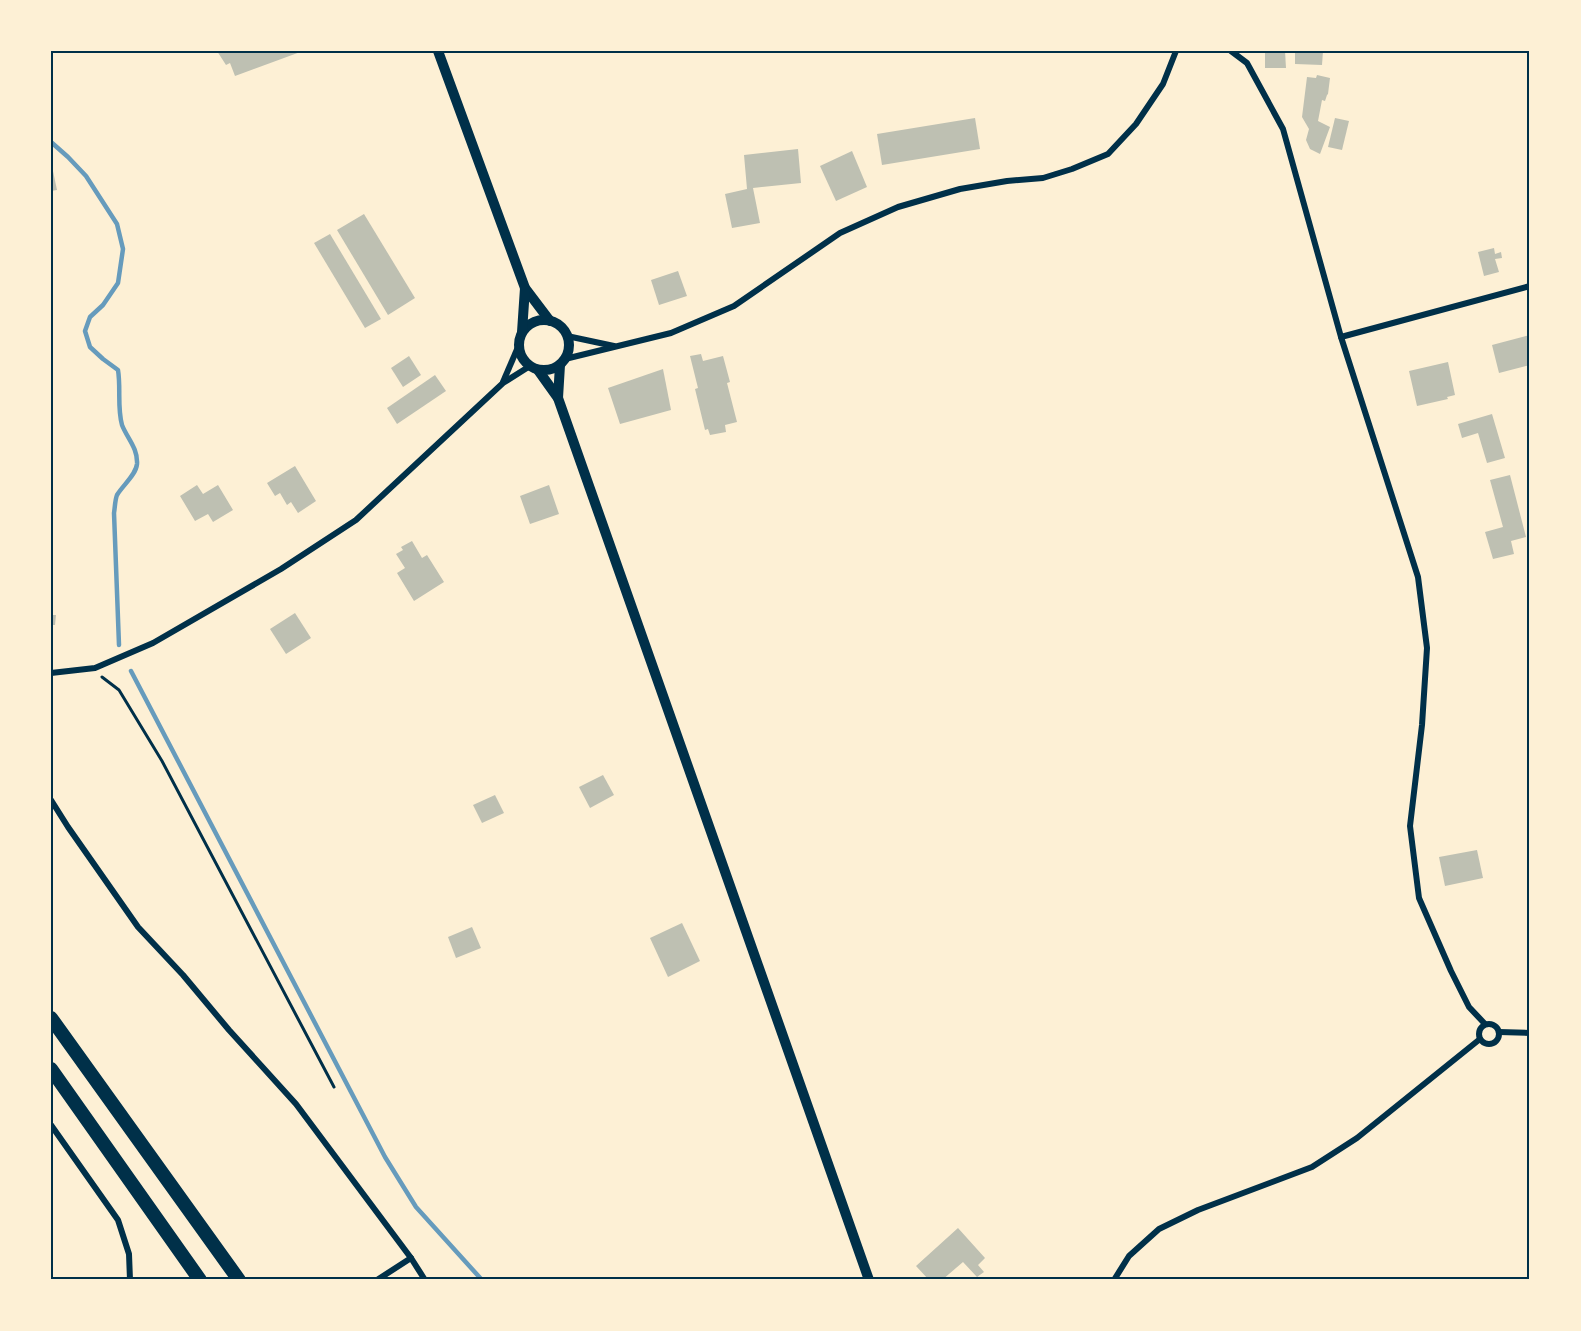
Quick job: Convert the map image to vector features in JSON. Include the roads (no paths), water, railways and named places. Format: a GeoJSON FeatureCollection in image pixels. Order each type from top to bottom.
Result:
{"type":"FeatureCollection","features":[{"type":"Feature","properties":{"kind":"highway"},"geometry":{"type":"LineString","coordinates":[[51,1018],[239,1280]]}},
{"type":"Feature","properties":{"kind":"highway"},"geometry":{"type":"LineString","coordinates":[[51,1069],[200,1280]]}},
{"type":"Feature","properties":{"kind":"main road"},"geometry":{"type":"LineString","coordinates":[[438,51],[525,288],[550,321]]}},
{"type":"Feature","properties":{"kind":"main road"},"geometry":{"type":"LineString","coordinates":[[525,288],[522,332],[518,347],[520,354],[558,398],[868,1280]]}},
{"type":"Feature","properties":{"kind":"main road"},"geometry":{"type":"LineString","coordinates":[[522,332],[534,322],[542,320],[557,324],[567,336],[568,352],[563,362],[558,398]]}},
{"type":"Feature","properties":{"kind":"main road"},"geometry":{"type":"LineString","coordinates":[[534,368],[553,369],[563,362]]}},
{"type":"Feature","properties":{"kind":"street"},"geometry":{"type":"LineString","coordinates":[[563,362],[671,333],[734,306],[840,233],[898,207],[960,189],[1043,178],[1072,170],[1108,154],[1136,123],[1163,84],[1176,51]]}},
{"type":"Feature","properties":{"kind":"street"},"geometry":{"type":"LineString","coordinates":[[1231,51],[1247,63],[1283,129],[1341,337],[1418,578],[1426,648],[1422,725],[1410,826],[1419,898],[1469,1007],[1485,1024]]}},
{"type":"Feature","properties":{"kind":"street"},"geometry":{"type":"LineString","coordinates":[[1341,337],[1530,286]]}},
{"type":"Feature","properties":{"kind":"street"},"geometry":{"type":"LineString","coordinates":[[567,336],[617,346]]}},
{"type":"Feature","properties":{"kind":"street"},"geometry":{"type":"LineString","coordinates":[[502,383],[518,347]]}},
{"type":"Feature","properties":{"kind":"street"},"geometry":{"type":"LineString","coordinates":[[51,673],[91,669],[153,643],[281,569],[356,520],[502,383],[534,368]]}},
{"type":"Feature","properties":{"kind":"street"},"geometry":{"type":"LineString","coordinates":[[51,800],[138,927],[296,1104],[425,1280]]}},
{"type":"Feature","properties":{"kind":"street"},"geometry":{"type":"LineString","coordinates":[[1489,1023],[1494,1024],[1499,1032],[1499,1037],[1492,1044],[1483,1043],[1480,1040],[1478,1030],[1489,1023]]}},
{"type":"Feature","properties":{"kind":"street"},"geometry":{"type":"LineString","coordinates":[[1499,1032],[1530,1033]]}},
{"type":"Feature","properties":{"kind":"street"},"geometry":{"type":"LineString","coordinates":[[1114,1280],[1129,1256],[1159,1229],[1198,1210],[1312,1167],[1357,1138],[1480,1040]]}},
{"type":"Feature","properties":{"kind":"street"},"geometry":{"type":"LineString","coordinates":[[51,1125],[118,1220],[129,1254],[130,1280]]}},
{"type":"Feature","properties":{"kind":"street"},"geometry":{"type":"LineString","coordinates":[[377,1280],[411,1258]]}},
{"type":"Feature","properties":{"kind":"waterway"},"geometry":{"type":"LineString","coordinates":[[51,142],[86,176],[117,224],[123,249],[118,283],[103,305],[90,317],[85,331],[90,347],[118,370],[122,425],[137,458],[134,472],[115,501],[119,645]]}},
{"type":"Feature","properties":{"kind":"waterway"},"geometry":{"type":"LineString","coordinates":[[131,671],[385,1157],[416,1207],[482,1280]]}}]}
